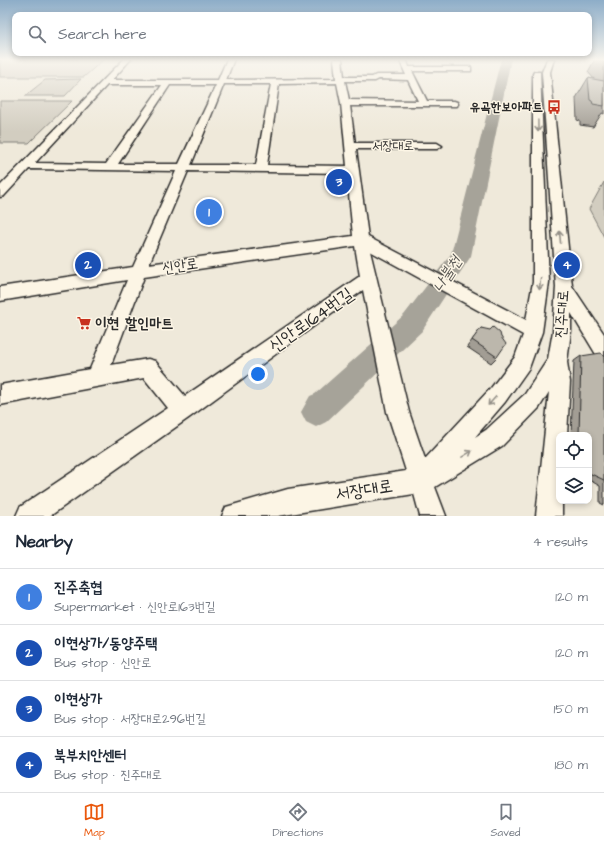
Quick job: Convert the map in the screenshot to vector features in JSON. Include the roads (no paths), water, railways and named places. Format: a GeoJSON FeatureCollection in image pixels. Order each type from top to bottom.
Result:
{"type":"FeatureCollection","features":[{"type":"Feature","properties":{"kind":"street"},"geometry":{"type":"LineString","coordinates":[[0,193],[106,83]]}},
{"type":"Feature","properties":{"kind":"street"},"geometry":{"type":"LineString","coordinates":[[109,168],[167,83]]}},
{"type":"Feature","properties":{"kind":"street"},"geometry":{"type":"LineString","coordinates":[[97,376],[138,272],[222,83]]}},
{"type":"Feature","properties":{"kind":"street"},"geometry":{"type":"LineString","coordinates":[[261,169],[275,83]]}},
{"type":"Feature","properties":{"kind":"street","name":"서장대로"},"geometry":{"type":"LineString","coordinates":[[235,516],[288,501],[422,481],[398,412],[368,278],[361,240],[345,103],[341,83]]}},
{"type":"Feature","properties":{"kind":"street"},"geometry":{"type":"LineString","coordinates":[[413,83],[422,103]]}},
{"type":"Feature","properties":{"kind":"street","name":"진주대로"},"geometry":{"type":"LineString","coordinates":[[422,481],[498,395],[522,362],[533,332],[541,275],[537,83]]}},
{"type":"Feature","properties":{"kind":"street","name":"진주대로"},"geometry":{"type":"LineString","coordinates":[[422,481],[494,438],[532,401],[557,362],[562,331],[564,287],[547,83]]}},
{"type":"Feature","properties":{"kind":"street"},"geometry":{"type":"LineString","coordinates":[[345,103],[454,104]]}},
{"type":"Feature","properties":{"kind":"street","name":"서장대로"},"geometry":{"type":"LineString","coordinates":[[350,146],[437,146]]}},
{"type":"Feature","properties":{"kind":"street"},"geometry":{"type":"LineString","coordinates":[[25,166],[352,170]]}},
{"type":"Feature","properties":{"kind":"street"},"geometry":{"type":"LineString","coordinates":[[361,240],[533,332]]}},
{"type":"Feature","properties":{"kind":"street","name":"신안로"},"geometry":{"type":"LineString","coordinates":[[0,294],[138,272],[361,240]]}},
{"type":"Feature","properties":{"kind":"street","name":"신안로164번길"},"geometry":{"type":"LineString","coordinates":[[28,516],[183,410],[368,278]]}},
{"type":"Feature","properties":{"kind":"street"},"geometry":{"type":"LineString","coordinates":[[564,287],[604,350]]}},
{"type":"Feature","properties":{"kind":"street"},"geometry":{"type":"LineString","coordinates":[[549,516],[560,382],[557,362]]}},
{"type":"Feature","properties":{"kind":"street"},"geometry":{"type":"LineString","coordinates":[[0,395],[97,376],[148,368],[183,410]]}},
{"type":"Feature","properties":{"kind":"street"},"geometry":{"type":"LineString","coordinates":[[422,481],[433,516]]}},
{"type":"Feature","properties":{"kind":"waterway","name":"나불천"},"geometry":{"type":"LineString","coordinates":[[320,406],[316,412],[413,323],[461,256],[500,83]]}},
{"type":"Feature","properties":{"kind":"place","name":"유곡한보아파트"},"geometry":{"type":"Point","coordinates":[554,107]}},
{"type":"Feature","properties":{"kind":"place","name":"이현상가"},"geometry":{"type":"Point","coordinates":[339,182]}},
{"type":"Feature","properties":{"kind":"place","name":"진주축협"},"geometry":{"type":"Point","coordinates":[209,212]}},
{"type":"Feature","properties":{"kind":"place","name":"이현상가/동양주택"},"geometry":{"type":"Point","coordinates":[88,265]}},
{"type":"Feature","properties":{"kind":"place","name":"북부치안센터"},"geometry":{"type":"Point","coordinates":[567,265]}},
{"type":"Feature","properties":{"kind":"place","name":"이현 할인마트"},"geometry":{"type":"Point","coordinates":[84,323]}}]}
